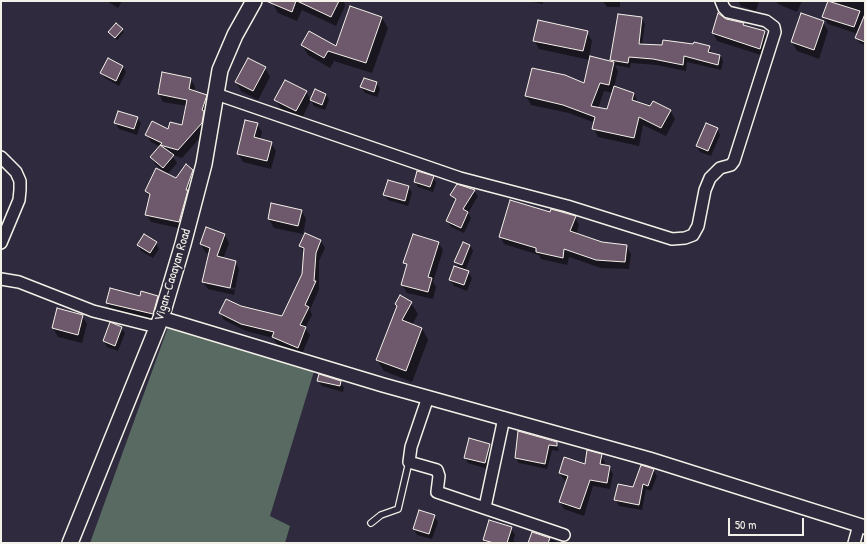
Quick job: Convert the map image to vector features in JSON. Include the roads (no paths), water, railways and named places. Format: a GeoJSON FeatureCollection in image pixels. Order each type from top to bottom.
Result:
{"type":"FeatureCollection","features":[{"type":"Feature","properties":{"kind":"main road","name":"Vigan-Caoayan Road"},"geometry":{"type":"LineString","coordinates":[[70,543],[159,323],[183,244],[204,164],[220,70],[235,35],[254,1]]}},
{"type":"Feature","properties":{"kind":"street"},"geometry":{"type":"LineString","coordinates":[[216,94],[460,178],[567,206],[672,239],[685,238],[693,234],[698,226],[705,190],[710,178],[720,168],[731,165],[734,161],[775,32],[774,27],[766,21],[728,12],[724,8],[721,1]]}},
{"type":"Feature","properties":{"kind":"street"},"geometry":{"type":"LineString","coordinates":[[1,156],[16,172],[20,180],[20,190],[19,200],[1,243]]}},
{"type":"Feature","properties":{"kind":"street"},"geometry":{"type":"LineString","coordinates":[[1,279],[19,282],[93,312],[159,323],[649,459],[862,526],[854,543]]}},
{"type":"Feature","properties":{"kind":"street"},"geometry":{"type":"LineString","coordinates":[[428,397],[411,447],[409,462],[436,469],[439,476],[436,490],[440,494],[484,507],[564,535]]}},
{"type":"Feature","properties":{"kind":"street"},"geometry":{"type":"LineString","coordinates":[[484,507],[504,418]]}},
{"type":"Feature","properties":{"kind":"lane"},"geometry":{"type":"LineString","coordinates":[[371,523],[381,515],[398,509],[409,462]]}}]}
